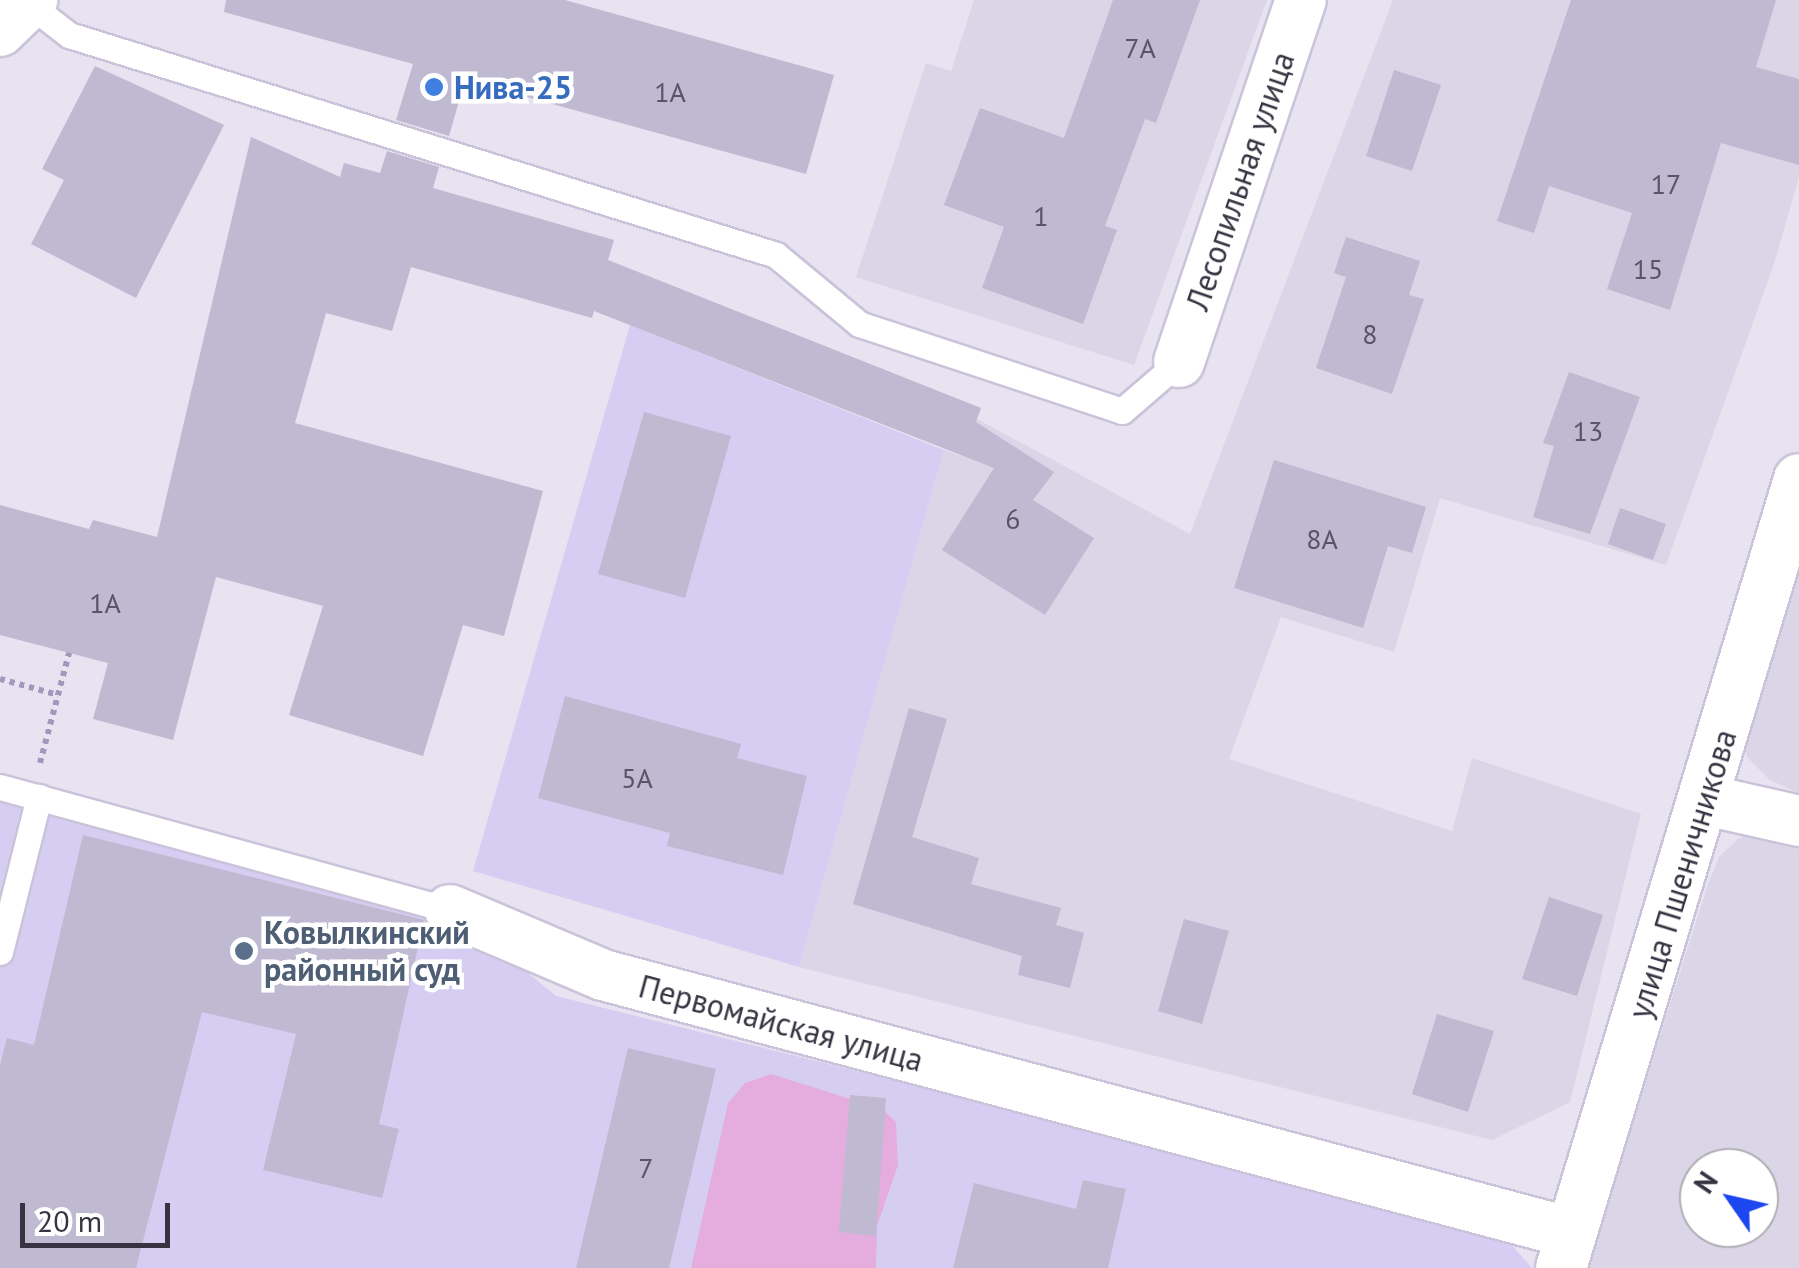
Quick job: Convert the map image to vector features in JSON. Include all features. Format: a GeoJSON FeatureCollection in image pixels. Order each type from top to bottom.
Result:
{"type":"FeatureCollection","features":[{"type":"Feature","properties":{"kind":"street","name":"Лесопильная улица"},"geometry":{"type":"LineString","coordinates":[[1179,362],[1301,0]]}},
{"type":"Feature","properties":{"kind":"street","name":"улица Пшеничникова"},"geometry":{"type":"LineString","coordinates":[[1566,1250],[1706,800],[1799,479]]}},
{"type":"Feature","properties":{"kind":"street"},"geometry":{"type":"LineString","coordinates":[[1706,800],[1799,821]]}},
{"type":"Feature","properties":{"kind":"street","name":"Первомайская улица"},"geometry":{"type":"LineString","coordinates":[[450,910],[603,975],[1566,1250]]}},
{"type":"Feature","properties":{"kind":"lane"},"geometry":{"type":"LineString","coordinates":[[20,12],[69,35],[776,255],[859,324],[1122,411],[1179,362]]}},
{"type":"Feature","properties":{"kind":"lane","name":"Первомайская улица"},"geometry":{"type":"LineString","coordinates":[[0,787],[450,910]]}},
{"type":"Feature","properties":{"kind":"lane"},"geometry":{"type":"LineString","coordinates":[[0,952],[36,796]]}},
{"type":"Feature","properties":{"kind":"path"},"geometry":{"type":"LineString","coordinates":[[36,796],[69,653]]}},
{"type":"Feature","properties":{"kind":"path"},"geometry":{"type":"LineString","coordinates":[[0,679],[58,695]]}},
{"type":"Feature","properties":{"kind":"shaded area"},"geometry":{"type":"Polygon","coordinates":[[[974,0],[1267,0],[1134,365],[856,277],[926,63],[951,71],[974,0]]]}},
{"type":"Feature","properties":{"kind":"shaded area"},"geometry":{"type":"Polygon","coordinates":[[[1393,0],[1799,0],[1799,177],[1774,264],[1666,565],[1440,498],[1394,652],[1281,617],[1229,759],[1452,831],[1472,758],[1641,814],[1570,1102],[1492,1140],[799,967],[944,450],[962,456],[977,419],[1190,534],[1393,0]]]}},
{"type":"Feature","properties":{"kind":"shaded area"},"geometry":{"type":"Polygon","coordinates":[[[630,325],[944,450],[799,967],[473,871],[630,325]]]}},
{"type":"Feature","properties":{"kind":"shaded area"},"geometry":{"type":"Polygon","coordinates":[[[1799,485],[1799,793],[1770,780],[1747,757],[1737,716],[1799,485]]]}},
{"type":"Feature","properties":{"kind":"shaded area"},"geometry":{"type":"Polygon","coordinates":[[[0,799],[450,910],[556,996],[1466,1223],[1504,1236],[1532,1268],[0,1268],[0,799]]]}},
{"type":"Feature","properties":{"kind":"shaded area"},"geometry":{"type":"Polygon","coordinates":[[[1764,832],[1799,838],[1799,1268],[1587,1268],[1708,884],[1719,857],[1739,838],[1764,832]]]}},
{"type":"Feature","properties":{"kind":"shaded area"},"geometry":{"type":"Polygon","coordinates":[[[771,1074],[882,1109],[896,1122],[898,1165],[877,1226],[876,1268],[691,1268],[728,1103],[745,1083],[771,1074]]]}},
{"type":"Feature","properties":{"kind":"building"},"geometry":{"type":"Polygon","coordinates":[[[226,0],[565,0],[834,75],[806,174],[465,80],[449,136],[396,120],[413,64],[224,12],[226,0]]]}},
{"type":"Feature","properties":{"kind":"building"},"geometry":{"type":"Polygon","coordinates":[[[1113,0],[1200,0],[1156,123],[1145,119],[1105,226],[1117,230],[1083,324],[982,288],[1004,227],[944,205],[980,108],[1064,138],[1113,0]]]}},
{"type":"Feature","properties":{"kind":"building"},"geometry":{"type":"Polygon","coordinates":[[[1571,0],[1776,0],[1756,67],[1799,79],[1799,165],[1721,143],[1670,310],[1607,289],[1632,213],[1549,186],[1534,233],[1497,221],[1571,0]]]}},
{"type":"Feature","properties":{"kind":"building"},"geometry":{"type":"Polygon","coordinates":[[[95,66],[224,125],[136,298],[31,244],[64,180],[42,169],[95,66]]]}},
{"type":"Feature","properties":{"kind":"building"},"geometry":{"type":"Polygon","coordinates":[[[1394,70],[1441,85],[1412,171],[1366,156],[1394,70]]]}},
{"type":"Feature","properties":{"kind":"building"},"geometry":{"type":"Polygon","coordinates":[[[251,137],[340,177],[344,163],[380,173],[387,151],[439,167],[433,188],[614,240],[608,260],[981,408],[976,422],[1054,472],[1033,500],[1094,538],[1045,615],[942,550],[994,468],[594,311],[592,318],[411,267],[392,331],[326,313],[295,423],[543,491],[504,636],[463,625],[423,756],[289,715],[323,606],[216,577],[173,740],[93,719],[108,663],[0,635],[0,505],[89,529],[93,520],[157,537],[251,137]]]}},
{"type":"Feature","properties":{"kind":"building"},"geometry":{"type":"Polygon","coordinates":[[[1346,237],[1420,261],[1409,295],[1424,299],[1392,394],[1316,368],[1346,277],[1334,273],[1346,237]]]}},
{"type":"Feature","properties":{"kind":"building"},"geometry":{"type":"Polygon","coordinates":[[[1569,372],[1640,397],[1590,534],[1533,517],[1554,446],[1543,443],[1569,372]]]}},
{"type":"Feature","properties":{"kind":"building"},"geometry":{"type":"Polygon","coordinates":[[[644,412],[731,436],[685,598],[598,574],[644,412]]]}},
{"type":"Feature","properties":{"kind":"building"},"geometry":{"type":"Polygon","coordinates":[[[1274,460],[1426,507],[1412,553],[1388,546],[1363,628],[1234,588],[1274,460]]]}},
{"type":"Feature","properties":{"kind":"building"},"geometry":{"type":"Polygon","coordinates":[[[1620,508],[1666,524],[1653,560],[1608,544],[1620,508]]]}},
{"type":"Feature","properties":{"kind":"building"},"geometry":{"type":"Polygon","coordinates":[[[565,696],[741,744],[737,758],[807,776],[783,875],[667,846],[670,833],[538,798],[565,696]]]}},
{"type":"Feature","properties":{"kind":"building"},"geometry":{"type":"Polygon","coordinates":[[[909,708],[947,719],[912,837],[979,858],[971,884],[1061,908],[1056,925],[1084,933],[1070,988],[1018,975],[1022,956],[853,904],[909,708]]]}},
{"type":"Feature","properties":{"kind":"building"},"geometry":{"type":"Polygon","coordinates":[[[83,835],[424,920],[379,1124],[399,1129],[382,1198],[263,1170],[296,1034],[202,1012],[136,1268],[0,1268],[0,1065],[7,1038],[34,1045],[83,835]]]}},
{"type":"Feature","properties":{"kind":"building"},"geometry":{"type":"Polygon","coordinates":[[[1549,897],[1603,915],[1577,996],[1522,979],[1549,897]]]}},
{"type":"Feature","properties":{"kind":"building"},"geometry":{"type":"Polygon","coordinates":[[[1184,919],[1229,931],[1202,1024],[1158,1011],[1184,919]]]}},
{"type":"Feature","properties":{"kind":"building"},"geometry":{"type":"Polygon","coordinates":[[[1437,1014],[1494,1031],[1468,1112],[1412,1094],[1437,1014]]]}},
{"type":"Feature","properties":{"kind":"building"},"geometry":{"type":"Polygon","coordinates":[[[628,1048],[716,1069],[669,1268],[576,1268],[628,1048]]]}},
{"type":"Feature","properties":{"kind":"building"},"geometry":{"type":"Polygon","coordinates":[[[850,1095],[886,1098],[876,1236],[839,1232],[850,1095]]]}},
{"type":"Feature","properties":{"kind":"building"},"geometry":{"type":"Polygon","coordinates":[[[1083,1180],[1126,1189],[1108,1268],[953,1268],[974,1183],[1076,1209],[1083,1180]]]}},
{"type":"Feature","properties":{"kind":"place","name":"Нива-25"},"geometry":{"type":"Point","coordinates":[434,87]}},
{"type":"Feature","properties":{"kind":"place","name":"Ковылкинский районный суд"},"geometry":{"type":"Point","coordinates":[244,951]}}]}
